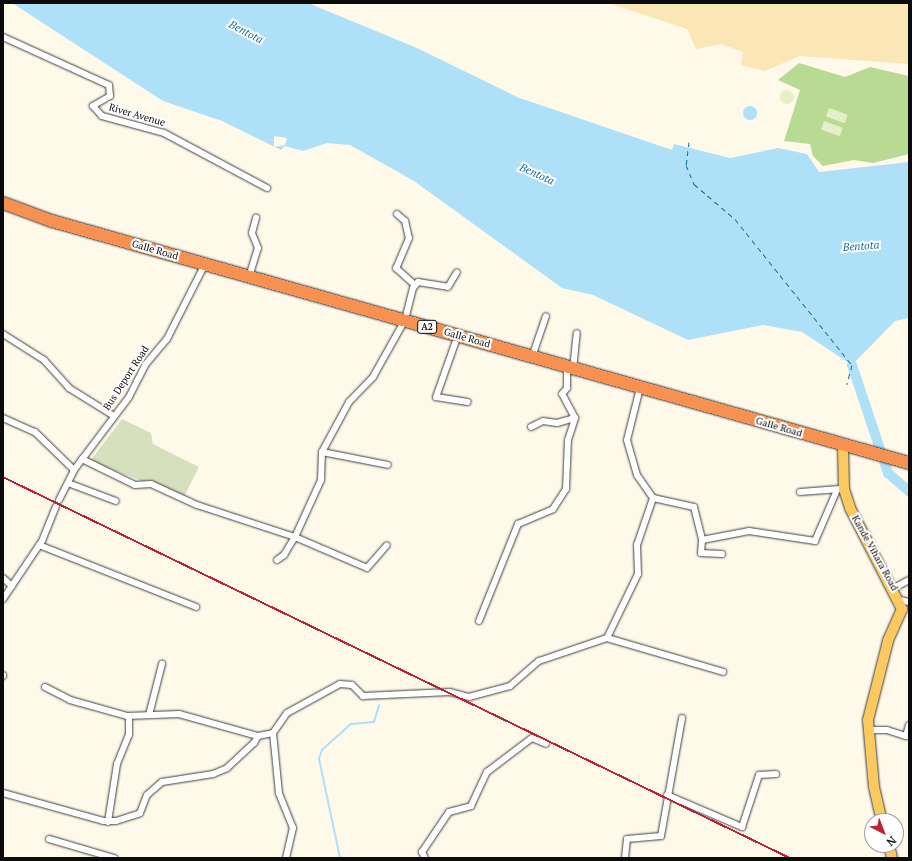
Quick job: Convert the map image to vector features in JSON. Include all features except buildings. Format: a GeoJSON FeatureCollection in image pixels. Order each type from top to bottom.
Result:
{"type":"FeatureCollection","features":[{"type":"Feature","properties":{"kind":"highway","name":"Galle Road"},"geometry":{"type":"LineString","coordinates":[[3,203],[249,277],[906,463]]}},
{"type":"Feature","properties":{"kind":"main road","name":"Kande Vihara Road"},"geometry":{"type":"LineString","coordinates":[[847,447],[840,489],[894,588],[905,601],[888,641],[872,698],[869,730],[874,787],[880,813]]}},
{"type":"Feature","properties":{"kind":"street","name":"River Avenue"},"geometry":{"type":"LineString","coordinates":[[3,37],[109,85],[110,96],[93,106],[102,116],[164,133],[267,188]]}},
{"type":"Feature","properties":{"kind":"street"},"geometry":{"type":"LineString","coordinates":[[397,214],[405,222],[409,238],[396,268],[415,285],[448,287],[457,272]]}},
{"type":"Feature","properties":{"kind":"street"},"geometry":{"type":"LineString","coordinates":[[249,277],[258,248],[252,233],[256,218]]}},
{"type":"Feature","properties":{"kind":"street","name":"Bus Deport Road"},"geometry":{"type":"LineString","coordinates":[[59,500],[74,470],[114,416],[145,365],[167,338],[205,264]]}},
{"type":"Feature","properties":{"kind":"street"},"geometry":{"type":"LineString","coordinates":[[276,560],[284,555],[295,537],[321,480],[322,452],[349,402],[373,377],[404,320],[415,285]]}},
{"type":"Feature","properties":{"kind":"street"},"geometry":{"type":"LineString","coordinates":[[532,357],[546,316]]}},
{"type":"Feature","properties":{"kind":"street"},"geometry":{"type":"LineString","coordinates":[[479,621],[518,524],[541,517],[561,502],[566,489],[568,440],[575,418],[562,394],[567,388],[577,333]]}},
{"type":"Feature","properties":{"kind":"street"},"geometry":{"type":"LineString","coordinates":[[3,334],[44,360],[69,388],[114,416]]}},
{"type":"Feature","properties":{"kind":"street"},"geometry":{"type":"LineString","coordinates":[[458,336],[436,397],[468,402]]}},
{"type":"Feature","properties":{"kind":"street"},"geometry":{"type":"LineString","coordinates":[[640,388],[627,440],[637,475],[653,498],[694,507],[702,540],[701,552],[722,554]]}},
{"type":"Feature","properties":{"kind":"street"},"geometry":{"type":"LineString","coordinates":[[3,418],[35,432],[74,470]]}},
{"type":"Feature","properties":{"kind":"street"},"geometry":{"type":"LineString","coordinates":[[531,427],[543,422],[557,423],[575,418]]}},
{"type":"Feature","properties":{"kind":"street"},"geometry":{"type":"LineString","coordinates":[[322,452],[388,465]]}},
{"type":"Feature","properties":{"kind":"street"},"geometry":{"type":"LineString","coordinates":[[82,459],[135,486],[151,484],[196,506],[295,537],[367,568],[387,545]]}},
{"type":"Feature","properties":{"kind":"street"},"geometry":{"type":"LineString","coordinates":[[68,483],[116,501]]}},
{"type":"Feature","properties":{"kind":"street"},"geometry":{"type":"LineString","coordinates":[[702,540],[750,531],[815,541],[840,489],[800,492]]}},
{"type":"Feature","properties":{"kind":"street"},"geometry":{"type":"LineString","coordinates":[[607,638],[638,574],[637,544],[653,498]]}},
{"type":"Feature","properties":{"kind":"street"},"geometry":{"type":"LineString","coordinates":[[3,599],[39,545],[56,507]]}},
{"type":"Feature","properties":{"kind":"street"},"geometry":{"type":"LineString","coordinates":[[39,545],[196,607]]}},
{"type":"Feature","properties":{"kind":"street"},"geometry":{"type":"LineString","coordinates":[[3,578],[12,586]]}},
{"type":"Feature","properties":{"kind":"street"},"geometry":{"type":"LineString","coordinates":[[894,588],[909,580]]}},
{"type":"Feature","properties":{"kind":"street"},"geometry":{"type":"LineString","coordinates":[[286,858],[292,828],[279,793],[274,733],[287,713],[340,684],[352,685],[363,696],[450,692],[468,697],[510,686],[539,661],[607,638],[723,672]]}},
{"type":"Feature","properties":{"kind":"street"},"geometry":{"type":"LineString","coordinates":[[149,715],[162,664]]}},
{"type":"Feature","properties":{"kind":"street"},"geometry":{"type":"LineString","coordinates":[[44,687],[70,700],[129,716],[179,714],[258,736],[274,733]]}},
{"type":"Feature","properties":{"kind":"street"},"geometry":{"type":"LineString","coordinates":[[108,822],[117,764],[129,735],[129,716]]}},
{"type":"Feature","properties":{"kind":"street"},"geometry":{"type":"LineString","coordinates":[[625,858],[628,839],[661,836],[667,795],[682,718]]}},
{"type":"Feature","properties":{"kind":"street"},"geometry":{"type":"LineString","coordinates":[[869,730],[887,730],[906,736],[909,725]]}},
{"type":"Feature","properties":{"kind":"street"},"geometry":{"type":"LineString","coordinates":[[3,793],[108,822],[140,813],[148,795],[162,782],[213,774],[227,768],[254,743],[258,736]]}},
{"type":"Feature","properties":{"kind":"street"},"geometry":{"type":"LineString","coordinates":[[425,858],[422,852],[448,812],[471,806],[487,772],[532,738],[546,744]]}},
{"type":"Feature","properties":{"kind":"street"},"geometry":{"type":"LineString","coordinates":[[667,795],[742,827],[759,775],[776,774]]}},
{"type":"Feature","properties":{"kind":"street"},"geometry":{"type":"LineString","coordinates":[[49,839],[114,858]]}},
{"type":"Feature","properties":{"kind":"green space"},"geometry":{"type":"Polygon","coordinates":[[[799,63],[845,77],[870,67],[909,76],[909,154],[873,163],[854,160],[823,166],[813,156],[810,144],[784,141],[800,90],[778,80],[799,63]]]}},
{"type":"Feature","properties":{"kind":"green space"},"geometry":{"type":"Polygon","coordinates":[[[784,90],[790,90],[794,94],[794,100],[790,104],[784,104],[780,100],[780,94],[784,90]]]}},
{"type":"Feature","properties":{"kind":"green space"},"geometry":{"type":"Polygon","coordinates":[[[829,108],[848,115],[845,123],[826,116],[829,108]]]}},
{"type":"Feature","properties":{"kind":"green space"},"geometry":{"type":"Polygon","coordinates":[[[824,121],[843,128],[840,136],[821,129],[824,121]]]}},
{"type":"Feature","properties":{"kind":"green space"},"geometry":{"type":"Polygon","coordinates":[[[122,419],[151,433],[153,444],[199,467],[184,497],[90,461],[122,419]]]}},
{"type":"Feature","properties":{"kind":"sand"},"geometry":{"type":"Polygon","coordinates":[[[608,3],[909,3],[909,64],[800,56],[765,71],[741,65],[743,52],[721,44],[696,49],[687,29],[608,3]]]}},
{"type":"Feature","properties":{"kind":"water","name":"Bentota"},"geometry":{"type":"Polygon","coordinates":[[[12,3],[308,3],[417,48],[517,97],[672,150],[674,144],[730,158],[778,148],[807,154],[819,172],[909,162],[909,318],[895,321],[852,365],[802,332],[763,325],[688,340],[593,295],[562,288],[414,181],[350,145],[327,143],[303,151],[285,146],[281,150],[222,121],[163,101],[12,3]]]}},
{"type":"Feature","properties":{"kind":"water"},"geometry":{"type":"Polygon","coordinates":[[[747,106],[753,106],[757,110],[757,116],[753,120],[747,120],[743,116],[743,110],[747,106]]]}},
{"type":"Feature","properties":{"kind":"pier"},"geometry":{"type":"Polygon","coordinates":[[[274,136],[287,138],[285,145],[274,147],[274,136]]]}},
{"type":"Feature","properties":{"kind":"waterway"},"geometry":{"type":"LineString","coordinates":[[852,365],[888,473],[909,491]]}},
{"type":"Feature","properties":{"kind":"waterway"},"geometry":{"type":"LineString","coordinates":[[340,858],[319,759],[322,750],[351,724],[374,722],[379,706]]}},
{"type":"Feature","properties":{"kind":"ferry route"},"geometry":{"type":"LineString","coordinates":[[689,142],[686,165],[694,184],[735,219],[852,365],[847,384]]}},
{"type":"Feature","properties":{"kind":"railway"},"geometry":{"type":"LineString","coordinates":[[3,477],[790,858]]}}]}
